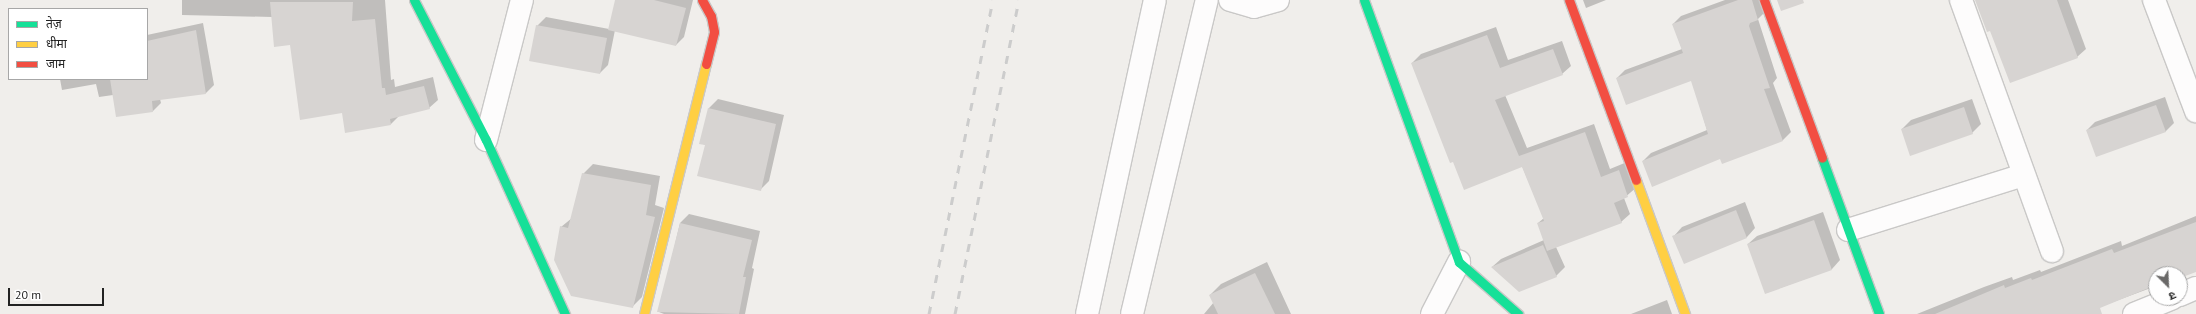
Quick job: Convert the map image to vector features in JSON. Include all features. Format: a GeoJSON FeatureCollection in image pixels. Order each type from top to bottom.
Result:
{"type":"FeatureCollection","features":[{"type":"Feature","properties":{"kind":"street"},"geometry":{"type":"LineString","coordinates":[[414,0],[486,140],[566,314]]}},
{"type":"Feature","properties":{"kind":"street"},"geometry":{"type":"LineString","coordinates":[[486,140],[522,0]]}},
{"type":"Feature","properties":{"kind":"street"},"geometry":{"type":"LineString","coordinates":[[644,314],[714,32],[711,16],[702,0]]}},
{"type":"Feature","properties":{"kind":"street"},"geometry":{"type":"LineString","coordinates":[[1087,314],[1155,0]]}},
{"type":"Feature","properties":{"kind":"street"},"geometry":{"type":"LineString","coordinates":[[1132,314],[1207,0]]}},
{"type":"Feature","properties":{"kind":"street"},"geometry":{"type":"LineString","coordinates":[[1230,0],[1254,7],[1278,0]]}},
{"type":"Feature","properties":{"kind":"street"},"geometry":{"type":"LineString","coordinates":[[1364,0],[1459,262],[1518,314]]}},
{"type":"Feature","properties":{"kind":"street"},"geometry":{"type":"LineString","coordinates":[[1569,0],[1685,314]]}},
{"type":"Feature","properties":{"kind":"street"},"geometry":{"type":"LineString","coordinates":[[1764,0],[1879,314]]}},
{"type":"Feature","properties":{"kind":"street"},"geometry":{"type":"LineString","coordinates":[[1961,0],[2023,175],[2052,251]]}},
{"type":"Feature","properties":{"kind":"street"},"geometry":{"type":"LineString","coordinates":[[2154,0],[2196,111]]}},
{"type":"Feature","properties":{"kind":"street"},"geometry":{"type":"LineString","coordinates":[[1848,230],[2023,175]]}},
{"type":"Feature","properties":{"kind":"street"},"geometry":{"type":"LineString","coordinates":[[1432,314],[1459,262]]}},
{"type":"Feature","properties":{"kind":"street"},"geometry":{"type":"LineString","coordinates":[[2134,314],[2154,306]]}},
{"type":"Feature","properties":{"kind":"building"},"geometry":{"type":"Polygon","coordinates":[[[615,0],[654,0],[686,8],[676,46],[608,30],[615,0]]]}},
{"type":"Feature","properties":{"kind":"building"},"geometry":{"type":"Polygon","coordinates":[[[1738,0],[1752,0],[1758,20],[1750,23],[1749,26],[1770,88],[1764,89],[1783,141],[1722,164],[1720,159],[1652,187],[1642,161],[1708,134],[1691,81],[1626,105],[1616,78],[1683,53],[1672,24],[1738,0]]]}},
{"type":"Feature","properties":{"kind":"building"},"geometry":{"type":"Polygon","coordinates":[[[1777,0],[1803,0],[1804,3],[1781,11],[1777,0]]]}},
{"type":"Feature","properties":{"kind":"building"},"geometry":{"type":"Polygon","coordinates":[[[1975,0],[2057,0],[2078,58],[2010,83],[1990,31],[1987,32],[1975,0]]]}},
{"type":"Feature","properties":{"kind":"building"},"geometry":{"type":"Polygon","coordinates":[[[270,2],[353,2],[352,21],[375,19],[382,88],[385,88],[386,95],[424,86],[430,109],[390,119],[391,125],[345,133],[342,113],[300,120],[290,45],[274,47],[270,2]]]}},
{"type":"Feature","properties":{"kind":"building"},"geometry":{"type":"Polygon","coordinates":[[[536,25],[607,38],[600,74],[529,61],[536,25]]]}},
{"type":"Feature","properties":{"kind":"building"},"geometry":{"type":"Polygon","coordinates":[[[196,30],[206,94],[152,101],[153,112],[116,117],[110,80],[148,80],[148,41],[196,30]]]}},
{"type":"Feature","properties":{"kind":"building"},"geometry":{"type":"Polygon","coordinates":[[[1487,35],[1500,68],[1553,49],[1563,75],[1495,100],[1519,156],[1585,132],[1601,177],[1619,170],[1628,197],[1614,203],[1622,223],[1547,251],[1537,223],[1544,221],[1522,167],[1464,190],[1453,162],[1450,163],[1411,63],[1487,35]]]}},
{"type":"Feature","properties":{"kind":"building"},"geometry":{"type":"Polygon","coordinates":[[[2156,105],[2166,132],[2096,157],[2086,130],[2156,105]]]}},
{"type":"Feature","properties":{"kind":"building"},"geometry":{"type":"Polygon","coordinates":[[[1964,107],[1973,134],[1910,156],[1901,129],[1964,107]]]}},
{"type":"Feature","properties":{"kind":"building"},"geometry":{"type":"Polygon","coordinates":[[[708,108],[776,124],[761,191],[697,176],[705,145],[699,144],[708,108]]]}},
{"type":"Feature","properties":{"kind":"building"},"geometry":{"type":"Polygon","coordinates":[[[582,173],[651,185],[646,215],[655,217],[633,308],[571,296],[554,260],[560,226],[568,228],[582,173]]]}},
{"type":"Feature","properties":{"kind":"building"},"geometry":{"type":"Polygon","coordinates":[[[1736,210],[1747,238],[1684,264],[1672,236],[1736,210]]]}},
{"type":"Feature","properties":{"kind":"building"},"geometry":{"type":"Polygon","coordinates":[[[1814,220],[1832,270],[1765,294],[1747,244],[1814,220]]]}},
{"type":"Feature","properties":{"kind":"building"},"geometry":{"type":"Polygon","coordinates":[[[2196,222],[2196,272],[2188,275],[2188,266],[2148,266],[2148,288],[2100,308],[2102,314],[1935,314],[2004,285],[2005,288],[2031,278],[2032,280],[2112,249],[2114,253],[2196,222]]]}},
{"type":"Feature","properties":{"kind":"building"},"geometry":{"type":"Polygon","coordinates":[[[680,223],[752,240],[743,277],[746,277],[739,314],[657,312],[680,223]]]}},
{"type":"Feature","properties":{"kind":"building"},"geometry":{"type":"Polygon","coordinates":[[[1543,245],[1557,277],[1519,292],[1491,267],[1543,245]]]}},
{"type":"Feature","properties":{"kind":"building"},"geometry":{"type":"Polygon","coordinates":[[[1255,273],[1275,314],[1218,314],[1209,295],[1255,273]]]}},
{"type":"Feature","properties":{"kind":"railway"},"geometry":{"type":"LineString","coordinates":[[929,314],[993,0]]}},
{"type":"Feature","properties":{"kind":"railway"},"geometry":{"type":"LineString","coordinates":[[955,314],[1019,0]]}},
{"type":"Feature","properties":{"kind":"traffic: fast"},"geometry":{"type":"LineString","coordinates":[[414,0],[486,140],[565,314]]}},
{"type":"Feature","properties":{"kind":"traffic: fast"},"geometry":{"type":"LineString","coordinates":[[1364,0],[1459,262],[1518,314]]}},
{"type":"Feature","properties":{"kind":"traffic: fast"},"geometry":{"type":"LineString","coordinates":[[1822,158],[1879,314]]}},
{"type":"Feature","properties":{"kind":"traffic: slow"},"geometry":{"type":"LineString","coordinates":[[644,314],[706,64]]}},
{"type":"Feature","properties":{"kind":"traffic: slow"},"geometry":{"type":"LineString","coordinates":[[1636,180],[1685,314]]}},
{"type":"Feature","properties":{"kind":"traffic: jam"},"geometry":{"type":"LineString","coordinates":[[702,0],[711,16],[714,32],[706,64]]}},
{"type":"Feature","properties":{"kind":"traffic: jam"},"geometry":{"type":"LineString","coordinates":[[1569,0],[1636,180]]}},
{"type":"Feature","properties":{"kind":"traffic: jam"},"geometry":{"type":"LineString","coordinates":[[1764,0],[1822,158]]}}]}
